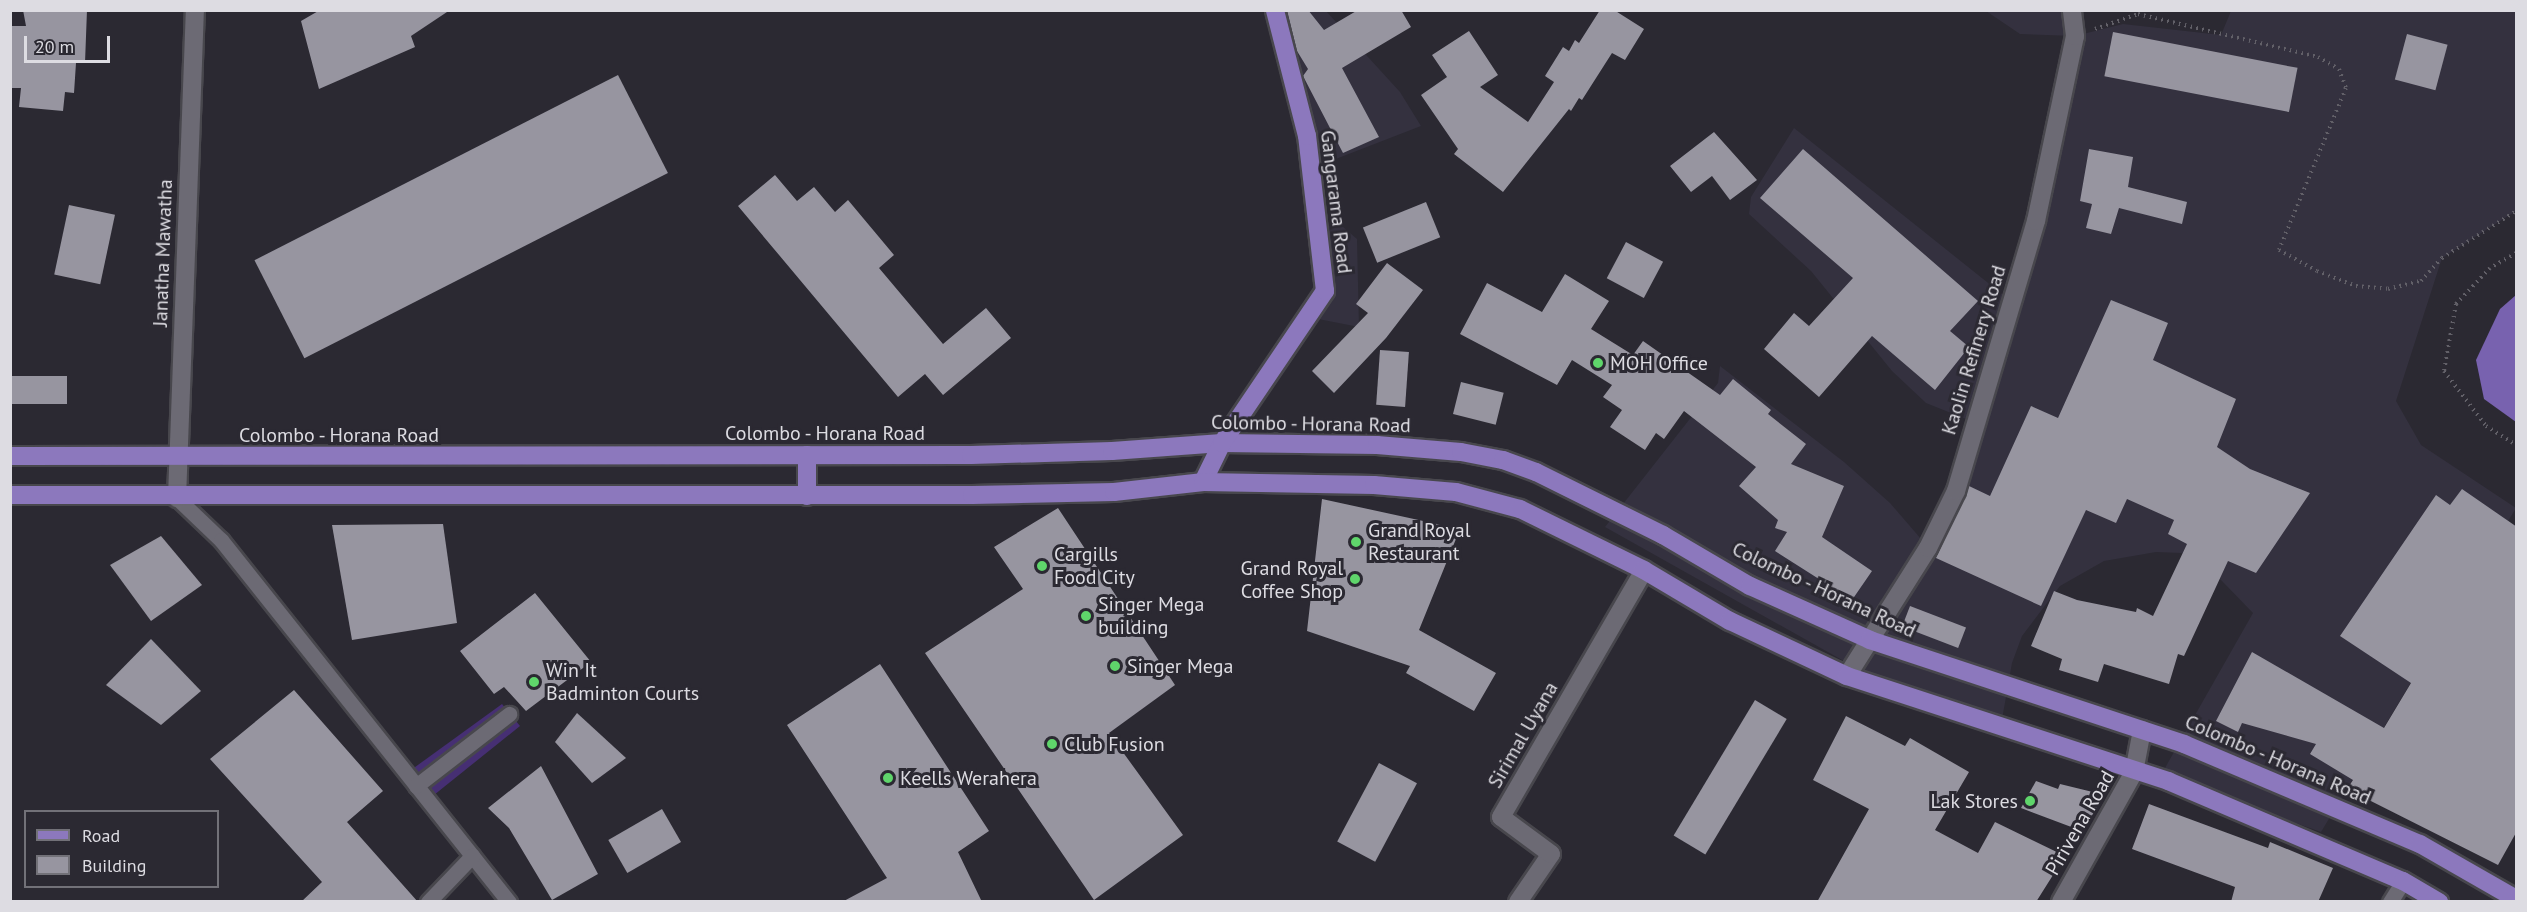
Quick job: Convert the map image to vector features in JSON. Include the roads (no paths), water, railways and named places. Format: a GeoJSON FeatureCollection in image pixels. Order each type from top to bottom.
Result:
{"type":"FeatureCollection","features":[{"type":"Feature","properties":{"kind":"main road","name":"Gangarama Road"},"geometry":{"type":"LineString","coordinates":[[1203,482],[1222,443],[1325,291],[1307,136],[1275,10]]}},
{"type":"Feature","properties":{"kind":"main road","name":"Colombo - Horana Road"},"geometry":{"type":"LineString","coordinates":[[10,456],[177,458],[1112,452],[1222,443],[1377,445],[1503,460],[1608,506],[1750,586],[1870,640],[2184,744],[2420,844],[2517,899]]}},
{"type":"Feature","properties":{"kind":"main road"},"geometry":{"type":"LineString","coordinates":[[807,455],[807,496]]}},
{"type":"Feature","properties":{"kind":"main road"},"geometry":{"type":"LineString","coordinates":[[10,495],[177,498],[807,496],[1114,492],[1203,482],[1374,485],[1491,499],[1520,509],[1644,570],[1730,621],[1847,676],[2134,772],[2168,781],[2403,880],[2439,902]]}},
{"type":"Feature","properties":{"kind":"street","name":"Janatha Mawatha"},"geometry":{"type":"LineString","coordinates":[[177,498],[195,10]]}},
{"type":"Feature","properties":{"kind":"street","name":"Kaolin Refinery Road"},"geometry":{"type":"LineString","coordinates":[[1847,676],[1928,548],[1956,491],[2036,221],[2075,36],[2072,10]]}},
{"type":"Feature","properties":{"kind":"street","name":"Sirimal Uyana"},"geometry":{"type":"LineString","coordinates":[[1518,902],[1551,854],[1501,817],[1644,570]]}},
{"type":"Feature","properties":{"kind":"street","name":"Pirivena Road"},"geometry":{"type":"LineString","coordinates":[[2061,902],[2134,772],[2142,730]]}},
{"type":"Feature","properties":{"kind":"lane"},"geometry":{"type":"LineString","coordinates":[[177,498],[221,540],[508,902]]}},
{"type":"Feature","properties":{"kind":"lane"},"geometry":{"type":"LineString","coordinates":[[416,786],[510,714]]}},
{"type":"Feature","properties":{"kind":"lane"},"geometry":{"type":"LineString","coordinates":[[428,902],[472,856]]}},
{"type":"Feature","properties":{"kind":"lane"},"geometry":{"type":"LineString","coordinates":[[2390,902],[2403,880]]}},
{"type":"Feature","properties":{"kind":"place","name":"MOH Office"},"geometry":{"type":"Point","coordinates":[1598,363]}},
{"type":"Feature","properties":{"kind":"place","name":"Grand Royal Restaurant"},"geometry":{"type":"Point","coordinates":[1356,542]}},
{"type":"Feature","properties":{"kind":"place","name":"Cargills Food City"},"geometry":{"type":"Point","coordinates":[1042,566]}},
{"type":"Feature","properties":{"kind":"place","name":"Grand Royal Coffee Shop"},"geometry":{"type":"Point","coordinates":[1355,579]}},
{"type":"Feature","properties":{"kind":"place","name":"Singer Mega building"},"geometry":{"type":"Point","coordinates":[1086,616]}},
{"type":"Feature","properties":{"kind":"place","name":"Singer Mega"},"geometry":{"type":"Point","coordinates":[1115,666]}},
{"type":"Feature","properties":{"kind":"place","name":"Win It Badminton Courts"},"geometry":{"type":"Point","coordinates":[534,682]}},
{"type":"Feature","properties":{"kind":"place","name":"Club Fusion"},"geometry":{"type":"Point","coordinates":[1052,744]}},
{"type":"Feature","properties":{"kind":"place","name":"Keells Werahera"},"geometry":{"type":"Point","coordinates":[888,778]}},
{"type":"Feature","properties":{"kind":"place","name":"Lak Stores"},"geometry":{"type":"Point","coordinates":[2030,801]}}]}
